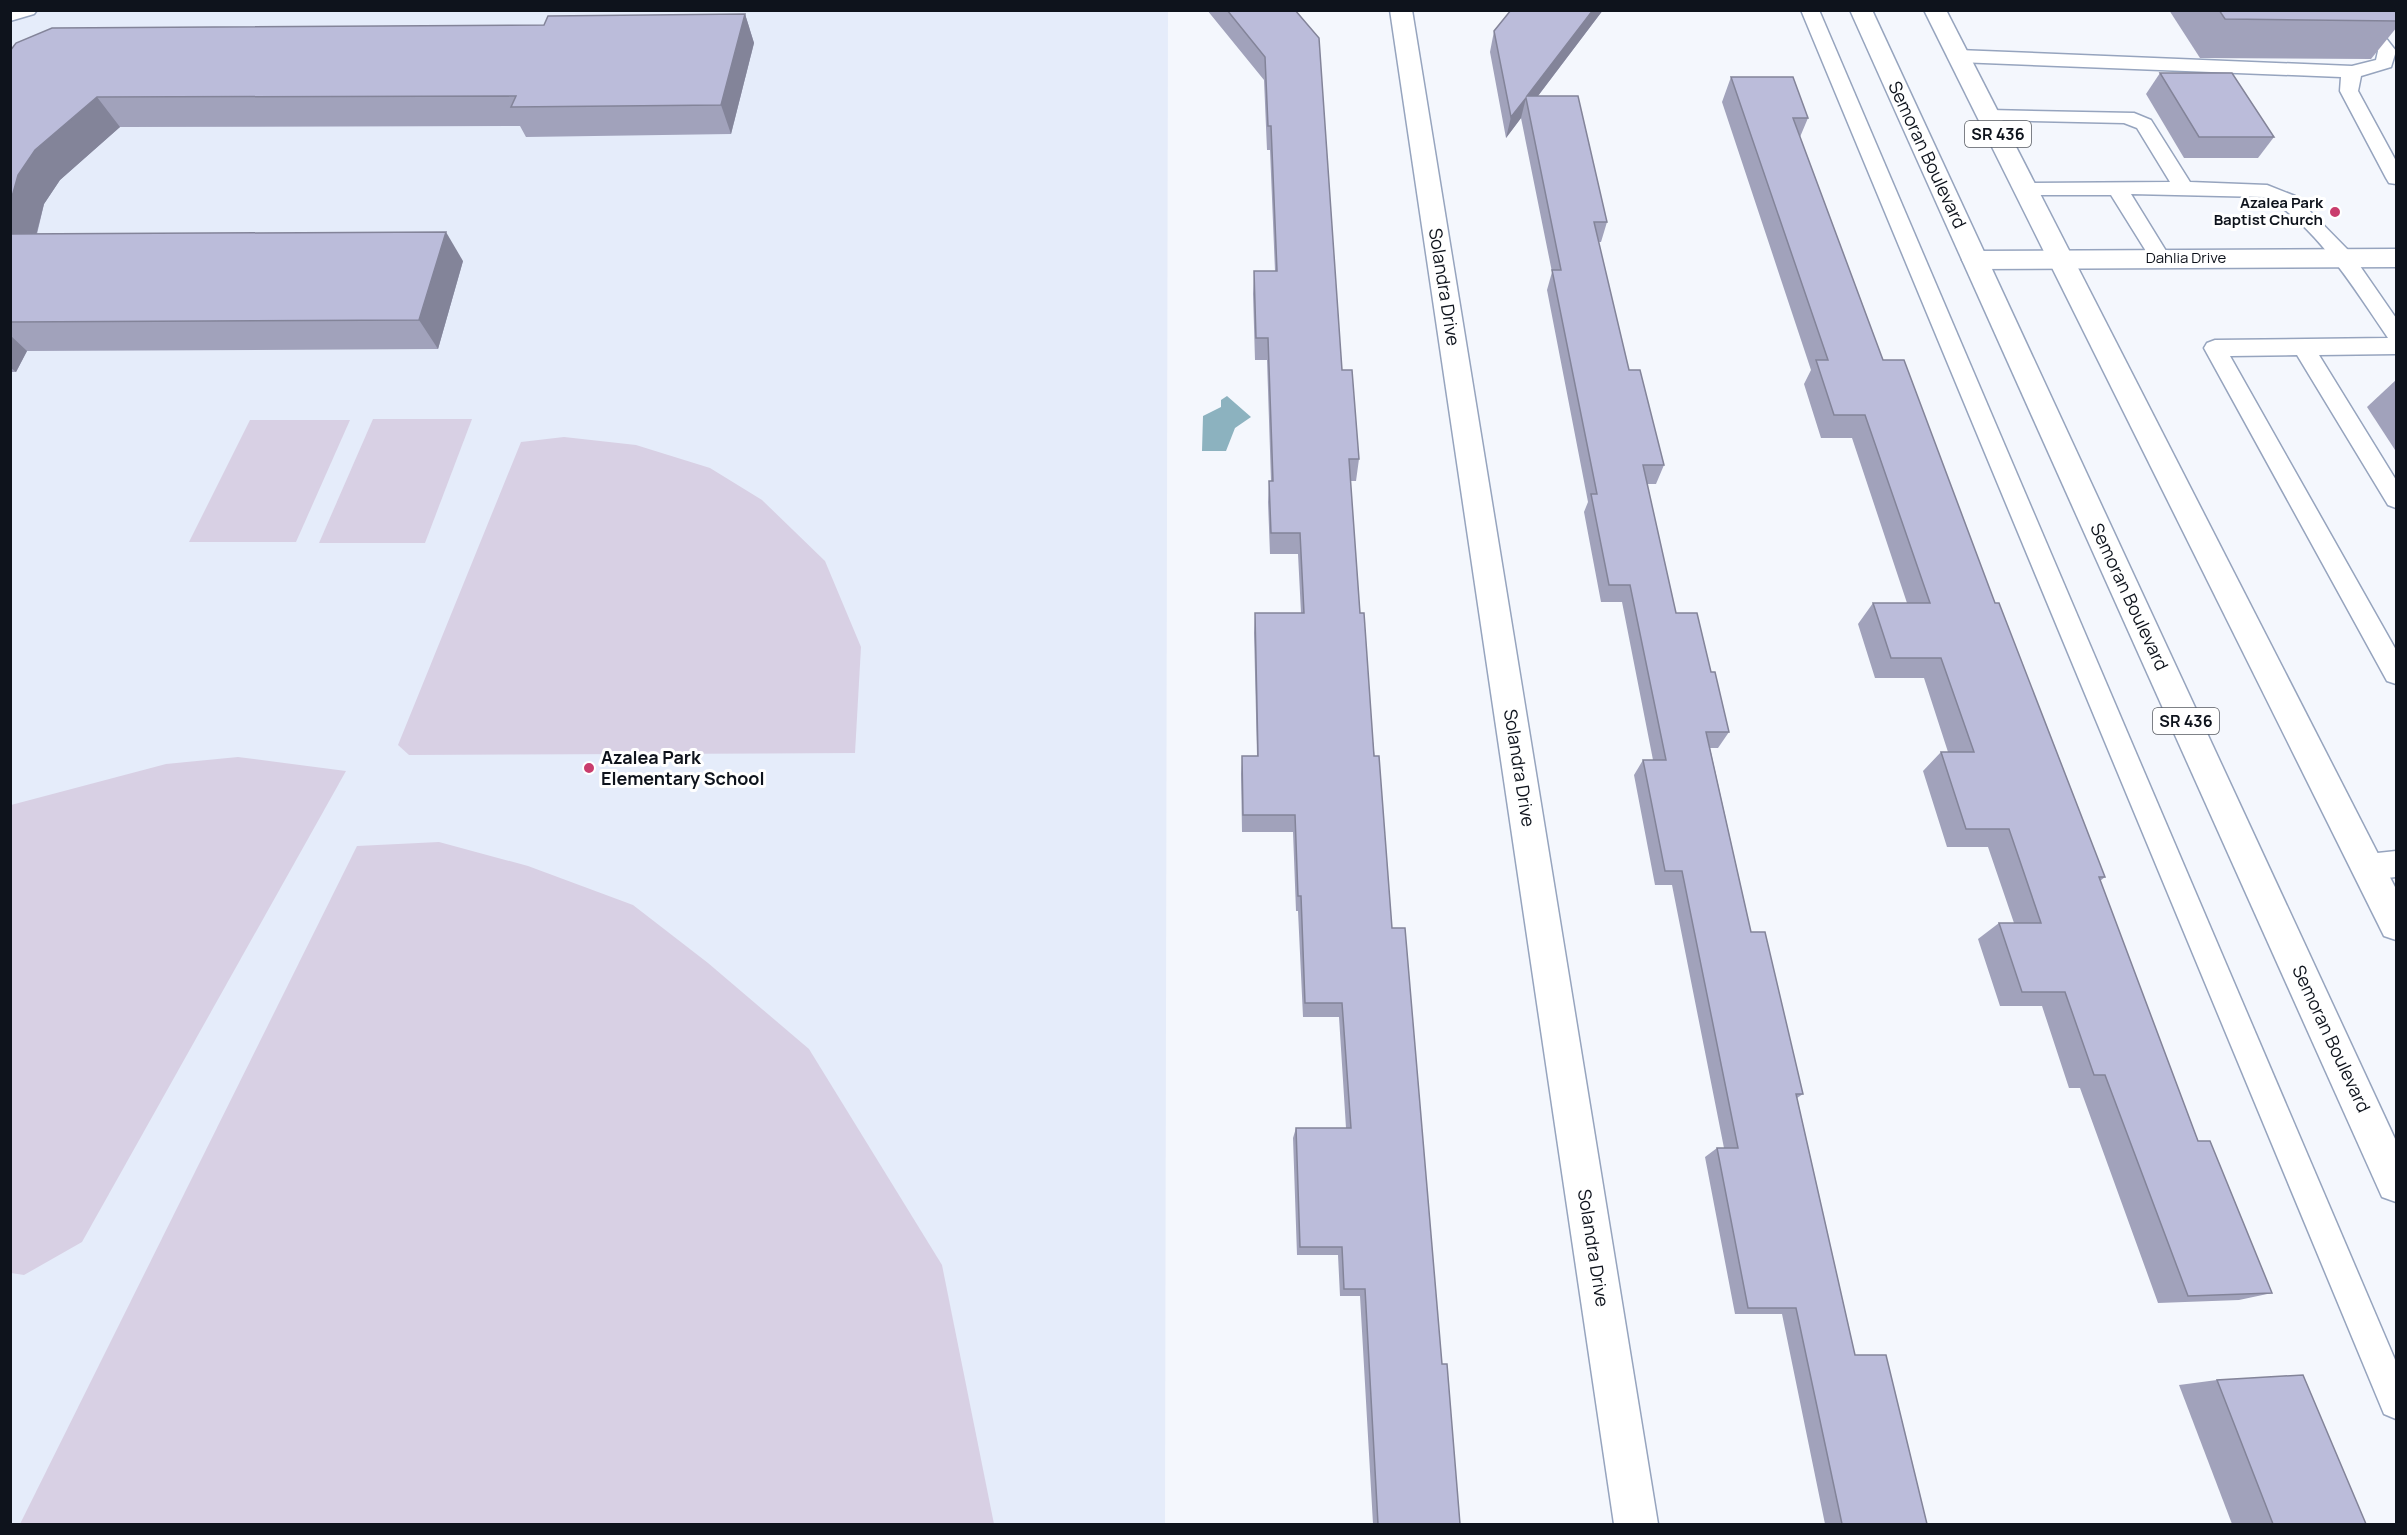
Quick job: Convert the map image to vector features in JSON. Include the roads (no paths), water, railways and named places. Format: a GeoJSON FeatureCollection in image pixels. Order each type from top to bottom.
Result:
{"type":"FeatureCollection","features":[{"type":"Feature","properties":{"kind":"main road","name":"Solandra Drive"},"geometry":{"type":"LineString","coordinates":[[1401,10],[1636,1524]]}},
{"type":"Feature","properties":{"kind":"main road","name":"Semoran Boulevard"},"geometry":{"type":"LineString","coordinates":[[1861,10],[2397,1183]]}},
{"type":"Feature","properties":{"kind":"main road","name":"SR 436"},"geometry":{"type":"LineString","coordinates":[[1935,10],[2061,258],[2382,866],[2397,924]]}},
{"type":"Feature","properties":{"kind":"main road","name":"Dahlia Drive"},"geometry":{"type":"LineString","coordinates":[[1975,260],[2397,258]]}},
{"type":"Feature","properties":{"kind":"lane"},"geometry":{"type":"LineString","coordinates":[[10,16],[28,10]]}},
{"type":"Feature","properties":{"kind":"lane"},"geometry":{"type":"LineString","coordinates":[[1810,10],[2397,1402]]}},
{"type":"Feature","properties":{"kind":"lane"},"geometry":{"type":"LineString","coordinates":[[1958,56],[2353,72],[2384,63],[2387,51],[2354,10]]}},
{"type":"Feature","properties":{"kind":"lane"},"geometry":{"type":"LineString","coordinates":[[2353,72],[2349,80],[2349,91],[2397,178]]}},
{"type":"Feature","properties":{"kind":"lane"},"geometry":{"type":"LineString","coordinates":[[1989,116],[2127,117],[2144,124],[2184,188]]}},
{"type":"Feature","properties":{"kind":"lane"},"geometry":{"type":"LineString","coordinates":[[2117,188],[2161,258]]}},
{"type":"Feature","properties":{"kind":"lane"},"geometry":{"type":"LineString","coordinates":[[2025,189],[2184,188],[2267,191],[2288,201],[2344,258],[2397,334]]}},
{"type":"Feature","properties":{"kind":"lane"},"geometry":{"type":"LineString","coordinates":[[2397,346],[2215,348],[2397,673]]}},
{"type":"Feature","properties":{"kind":"lane"},"geometry":{"type":"LineString","coordinates":[[2304,348],[2397,499]]}},
{"type":"Feature","properties":{"kind":"water"},"geometry":{"type":"Polygon","coordinates":[[[1227,396],[1251,417],[1235,428],[1226,451],[1202,451],[1203,416],[1221,407],[1221,400],[1227,396]]]}},
{"type":"Feature","properties":{"kind":"place","name":"Azalea Park Baptist Church"},"geometry":{"type":"Point","coordinates":[2335,212]}},
{"type":"Feature","properties":{"kind":"place","name":"Azalea Park Elementary School"},"geometry":{"type":"Point","coordinates":[589,768]}}]}
